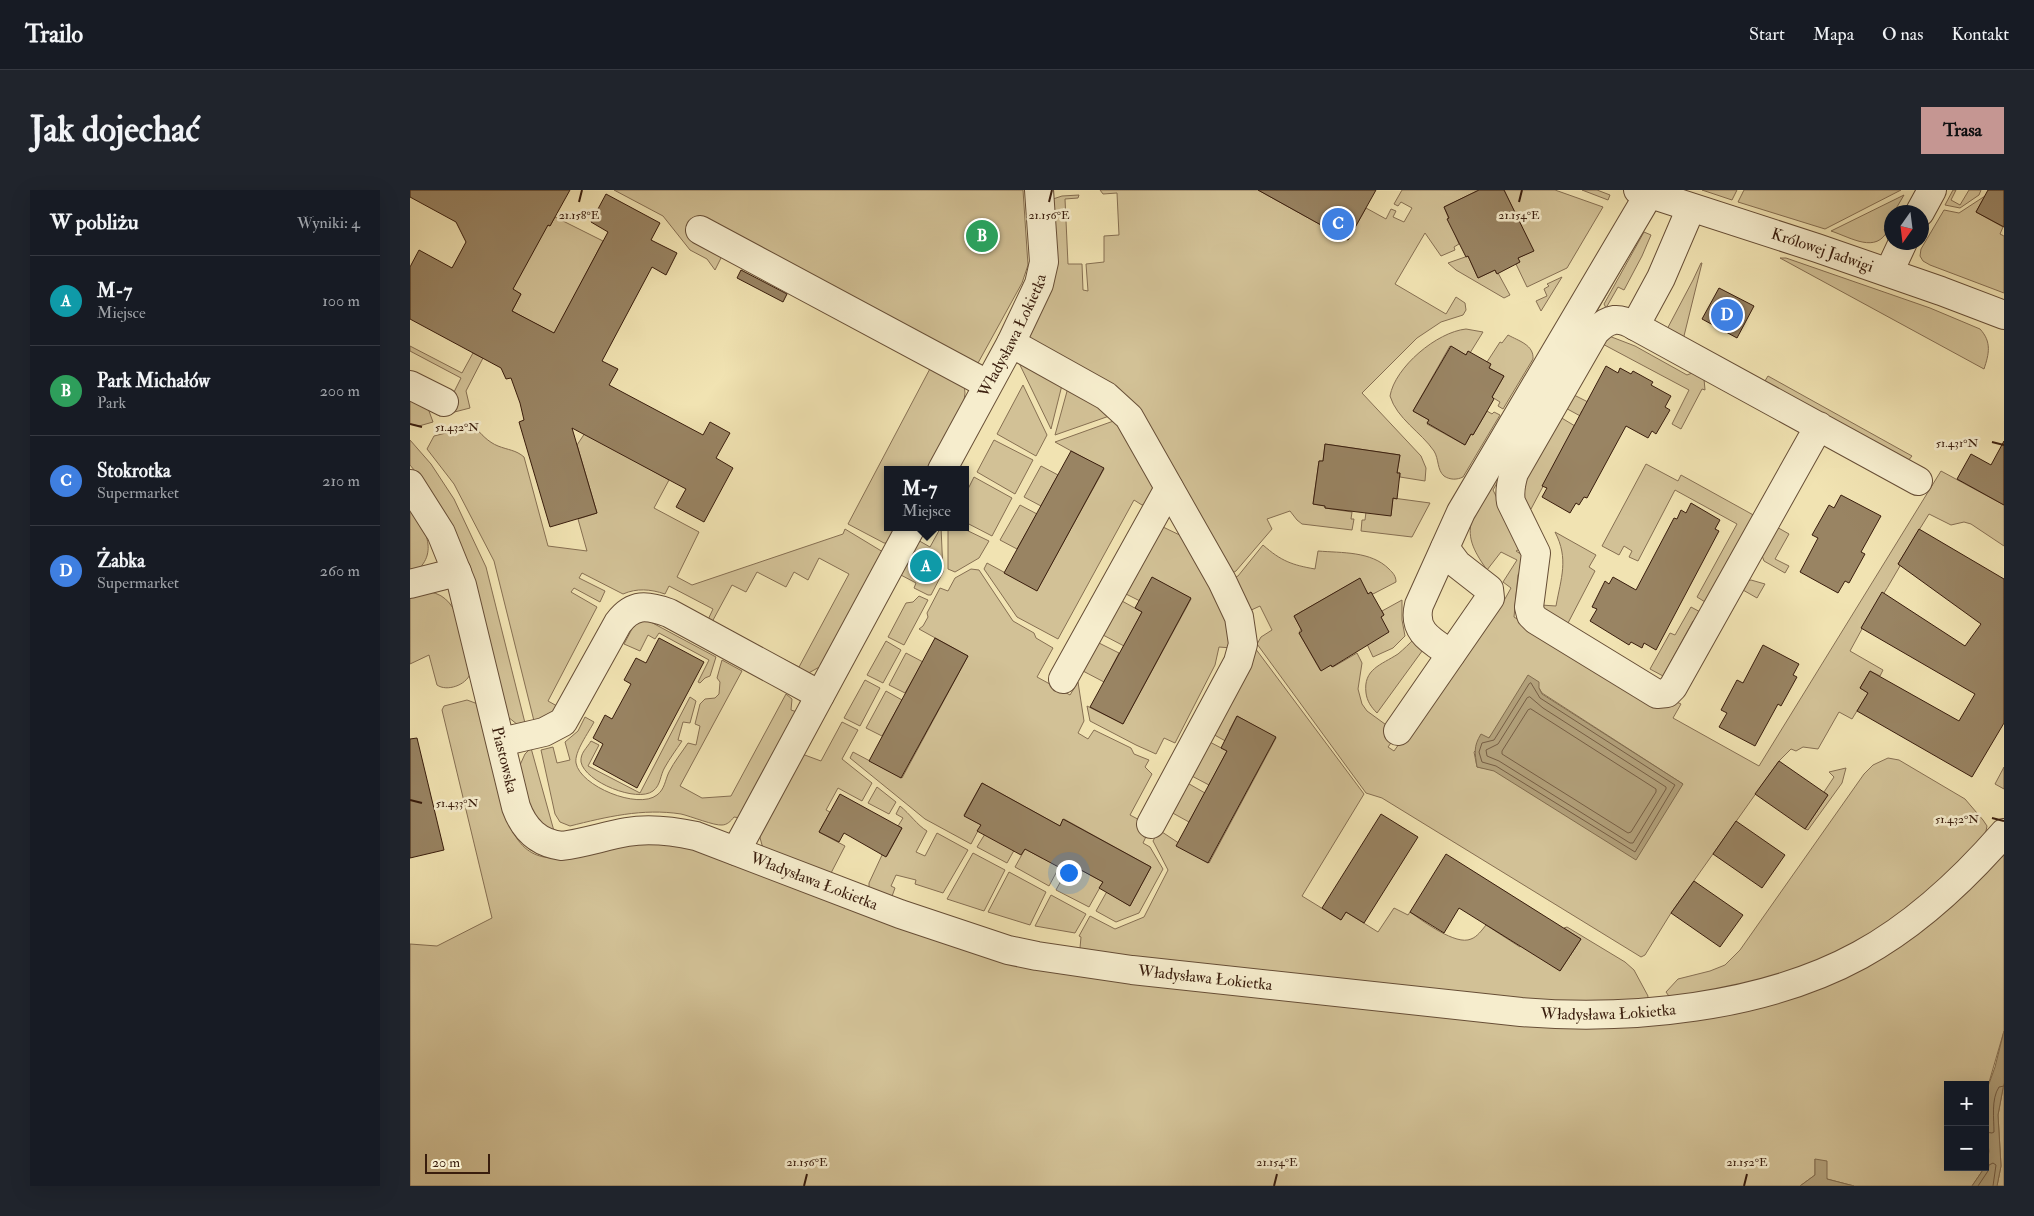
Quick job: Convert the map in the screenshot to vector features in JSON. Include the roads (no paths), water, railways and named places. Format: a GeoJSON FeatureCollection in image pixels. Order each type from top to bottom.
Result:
{"type":"FeatureCollection","features":[{"type":"Feature","properties":{"kind":"street","name":"Władysława Łokietka"},"geometry":{"type":"LineString","coordinates":[[944,466],[1036,292],[1043,270],[1039,190]]}},
{"type":"Feature","properties":{"kind":"street"},"geometry":{"type":"LineString","coordinates":[[1924,205],[1932,190]]}},
{"type":"Feature","properties":{"kind":"street"},"geometry":{"type":"LineString","coordinates":[[1451,654],[1423,633],[1417,619],[1419,605],[1461,512],[1644,192]]}},
{"type":"Feature","properties":{"kind":"street","name":"Królowej Jadwigi"},"geometry":{"type":"LineString","coordinates":[[1644,192],[1889,272],[2004,315]]}},
{"type":"Feature","properties":{"kind":"street"},"geometry":{"type":"LineString","coordinates":[[1635,326],[1665,270],[1691,208]]}},
{"type":"Feature","properties":{"kind":"street"},"geometry":{"type":"LineString","coordinates":[[700,230],[987,384]]}},
{"type":"Feature","properties":{"kind":"street"},"geometry":{"type":"LineString","coordinates":[[1889,272],[1899,250]]}},
{"type":"Feature","properties":{"kind":"street"},"geometry":{"type":"LineString","coordinates":[[1819,426],[1673,687],[1667,693],[1657,694],[1536,620],[1531,615],[1529,607],[1536,553],[1516,515],[1510,493],[1514,472],[1595,332],[1612,319],[1619,319],[1635,326],[1819,426],[1918,481]]}},
{"type":"Feature","properties":{"kind":"street"},"geometry":{"type":"LineString","coordinates":[[1010,342],[1106,396],[1129,417],[1222,581],[1240,617],[1243,644],[1235,670],[1151,824]]}},
{"type":"Feature","properties":{"kind":"street"},"geometry":{"type":"LineString","coordinates":[[410,385],[444,402]]}},
{"type":"Feature","properties":{"kind":"street","name":"Piastowska"},"geometry":{"type":"LineString","coordinates":[[410,484],[441,533],[457,572],[465,596],[520,818],[531,833],[545,842],[562,846],[627,832],[663,831],[696,836],[736,851]]}},
{"type":"Feature","properties":{"kind":"street"},"geometry":{"type":"LineString","coordinates":[[1063,679],[1169,488]]}},
{"type":"Feature","properties":{"kind":"street","name":"Władysława Łokietka"},"geometry":{"type":"LineString","coordinates":[[909,531],[736,851],[803,878],[949,931],[1008,950],[1066,962],[1521,1012],[1606,1015],[1646,1013],[1731,1000],[1796,983],[1841,966],[1880,944],[1924,911],[1968,872],[2004,833]]}},
{"type":"Feature","properties":{"kind":"street"},"geometry":{"type":"LineString","coordinates":[[1398,731],[1490,598],[1489,589],[1457,564],[1445,548]]}},
{"type":"Feature","properties":{"kind":"street"},"geometry":{"type":"LineString","coordinates":[[410,584],[457,572]]}},
{"type":"Feature","properties":{"kind":"street"},"geometry":{"type":"LineString","coordinates":[[501,742],[544,732],[564,722],[618,623],[630,610],[639,607],[653,608],[668,613],[820,695]]}},
{"type":"Feature","properties":{"kind":"water"},"geometry":{"type":"Polygon","coordinates":[[[1528,675],[1539,682],[1542,694],[1683,784],[1636,860],[1494,771],[1477,767],[1475,750],[1478,739],[1481,734],[1489,738],[1528,675]]]}},
{"type":"Feature","properties":{"kind":"water"},"geometry":{"type":"Polygon","coordinates":[[[2004,1031],[2004,1083],[1998,1115],[2001,1166],[1997,1186],[1972,1186],[1982,1171],[1989,1171],[1989,1084],[2004,1031]]]}},
{"type":"Feature","properties":{"kind":"water"},"geometry":{"type":"Polygon","coordinates":[[[1815,1159],[1827,1161],[1827,1179],[1854,1186],[1800,1186],[1815,1175],[1815,1159]]]}},
{"type":"Feature","properties":{"kind":"place","name":"Stokrotka"},"geometry":{"type":"Point","coordinates":[1338,224]}},
{"type":"Feature","properties":{"kind":"place","name":"Park Michałów"},"geometry":{"type":"Point","coordinates":[982,236]}},
{"type":"Feature","properties":{"kind":"place","name":"Żabka"},"geometry":{"type":"Point","coordinates":[1727,315]}},
{"type":"Feature","properties":{"kind":"place","name":"M-7"},"geometry":{"type":"Point","coordinates":[926,566]}}]}
